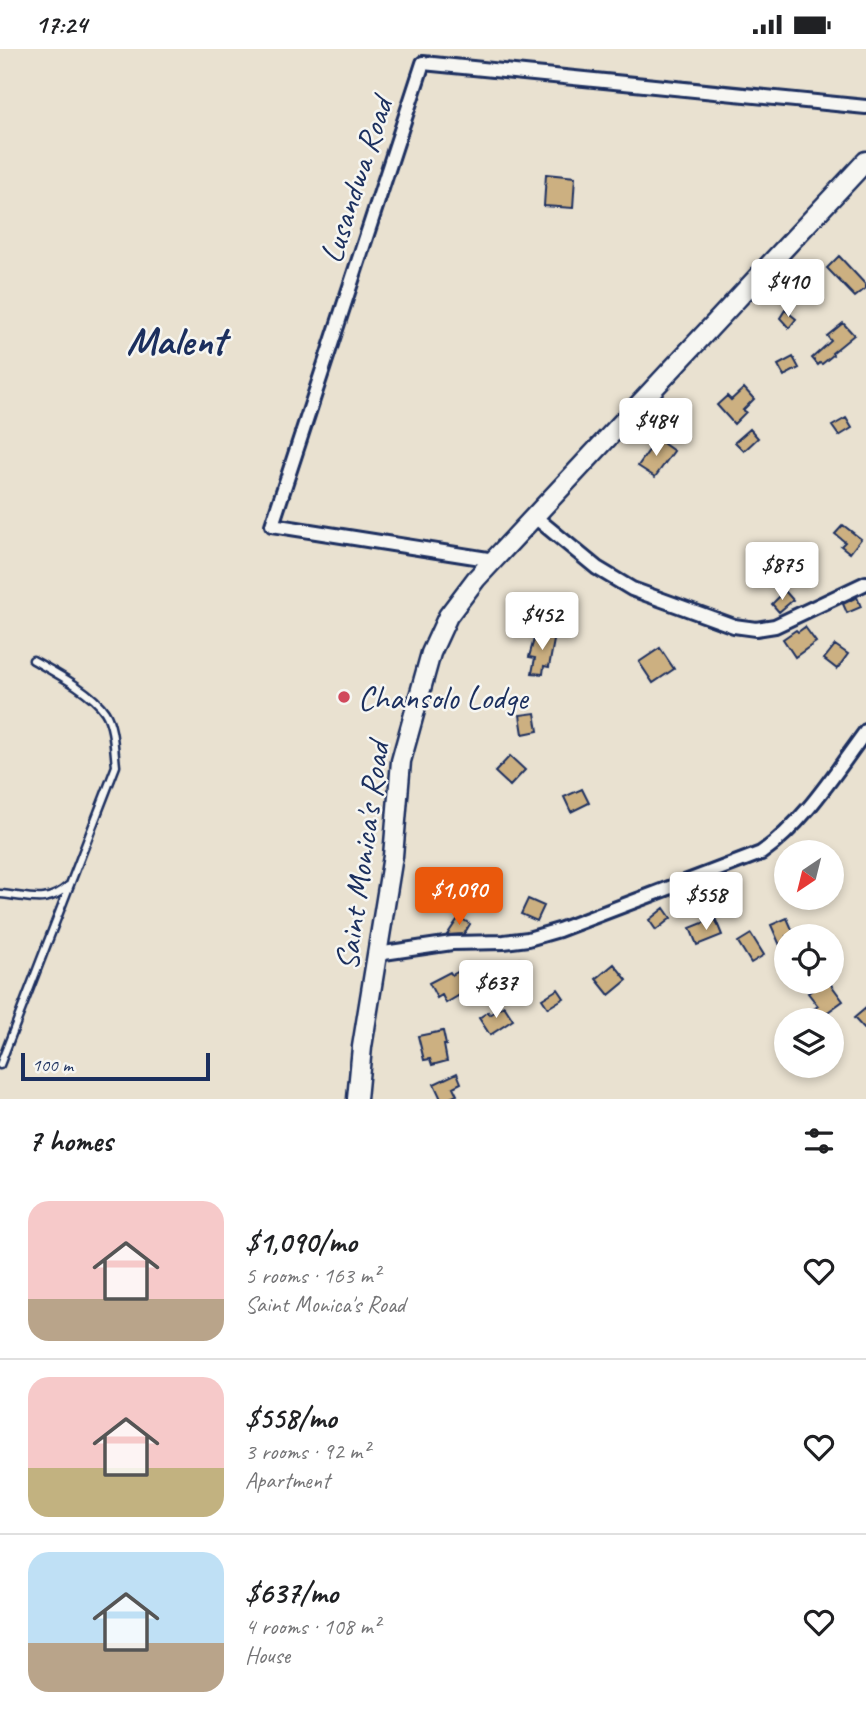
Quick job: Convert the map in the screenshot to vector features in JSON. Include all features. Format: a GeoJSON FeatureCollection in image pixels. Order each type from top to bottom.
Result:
{"type":"FeatureCollection","features":[{"type":"Feature","properties":{"kind":"street","name":"Lusandwa Road"},"geometry":{"type":"LineString","coordinates":[[494,560],[272,525],[423,63],[866,107]]}},
{"type":"Feature","properties":{"kind":"street","name":"Saint Monica's Road"},"geometry":{"type":"LineString","coordinates":[[357,1099],[362,1047],[393,856],[401,761],[431,653],[448,616],[475,579],[866,161]]}},
{"type":"Feature","properties":{"kind":"street"},"geometry":{"type":"LineString","coordinates":[[535,517],[597,568],[632,589],[734,626],[757,629],[775,626],[866,583]]}},
{"type":"Feature","properties":{"kind":"street"},"geometry":{"type":"LineString","coordinates":[[377,954],[452,943],[528,939],[572,925],[761,853],[776,843],[791,827],[866,731]]}},
{"type":"Feature","properties":{"kind":"lane"},"geometry":{"type":"LineString","coordinates":[[0,1065],[116,766],[111,727],[104,711],[83,691],[33,660]]}},
{"type":"Feature","properties":{"kind":"lane"},"geometry":{"type":"LineString","coordinates":[[0,894],[43,899],[58,895],[69,884]]}},
{"type":"Feature","properties":{"kind":"building"},"geometry":{"type":"Polygon","coordinates":[[[546,174],[575,177],[573,208],[544,206],[546,174]]]}},
{"type":"Feature","properties":{"kind":"building"},"geometry":{"type":"Polygon","coordinates":[[[839,256],[866,285],[855,297],[827,268],[839,256]]]}},
{"type":"Feature","properties":{"kind":"building"},"geometry":{"type":"Polygon","coordinates":[[[810,282],[819,288],[809,302],[800,296],[810,282]]]}},
{"type":"Feature","properties":{"kind":"building"},"geometry":{"type":"Polygon","coordinates":[[[785,310],[796,319],[789,328],[780,318],[785,310]]]}},
{"type":"Feature","properties":{"kind":"building"},"geometry":{"type":"Polygon","coordinates":[[[843,323],[854,335],[818,365],[812,358],[831,341],[827,336],[843,323]]]}},
{"type":"Feature","properties":{"kind":"building"},"geometry":{"type":"Polygon","coordinates":[[[793,357],[799,368],[784,376],[778,365],[793,357]]]}},
{"type":"Feature","properties":{"kind":"building"},"geometry":{"type":"Polygon","coordinates":[[[744,388],[754,399],[734,424],[717,405],[727,396],[731,400],[744,388]]]}},
{"type":"Feature","properties":{"kind":"building"},"geometry":{"type":"Polygon","coordinates":[[[846,418],[852,428],[839,436],[832,426],[846,418]]]}},
{"type":"Feature","properties":{"kind":"building"},"geometry":{"type":"Polygon","coordinates":[[[750,429],[758,438],[744,451],[735,442],[750,429]]]}},
{"type":"Feature","properties":{"kind":"building"},"geometry":{"type":"Polygon","coordinates":[[[657,439],[674,451],[655,477],[638,466],[657,439]]]}},
{"type":"Feature","properties":{"kind":"building"},"geometry":{"type":"Polygon","coordinates":[[[843,525],[861,539],[850,553],[841,546],[845,542],[835,534],[843,525]]]}},
{"type":"Feature","properties":{"kind":"building"},"geometry":{"type":"Polygon","coordinates":[[[785,591],[793,600],[779,612],[772,604],[785,591]]]}},
{"type":"Feature","properties":{"kind":"building"},"geometry":{"type":"Polygon","coordinates":[[[857,597],[861,607],[847,613],[843,604],[857,597]]]}},
{"type":"Feature","properties":{"kind":"building"},"geometry":{"type":"Polygon","coordinates":[[[805,627],[816,642],[795,657],[783,639],[805,627]]]}},
{"type":"Feature","properties":{"kind":"building"},"geometry":{"type":"Polygon","coordinates":[[[536,632],[555,635],[549,667],[544,666],[543,674],[532,673],[535,658],[529,657],[536,632]]]}},
{"type":"Feature","properties":{"kind":"building"},"geometry":{"type":"Polygon","coordinates":[[[835,645],[848,654],[837,669],[824,659],[835,645]]]}},
{"type":"Feature","properties":{"kind":"building"},"geometry":{"type":"Polygon","coordinates":[[[660,648],[674,669],[653,683],[639,662],[660,648]]]}},
{"type":"Feature","properties":{"kind":"building"},"geometry":{"type":"Polygon","coordinates":[[[535,713],[538,731],[523,734],[520,715],[535,713]]]}},
{"type":"Feature","properties":{"kind":"building"},"geometry":{"type":"Polygon","coordinates":[[[510,756],[525,770],[510,786],[495,772],[510,756]]]}},
{"type":"Feature","properties":{"kind":"building"},"geometry":{"type":"Polygon","coordinates":[[[582,789],[589,803],[571,812],[564,797],[582,789]]]}},
{"type":"Feature","properties":{"kind":"building"},"geometry":{"type":"Polygon","coordinates":[[[484,890],[493,896],[484,911],[475,905],[484,890]]]}},
{"type":"Feature","properties":{"kind":"building"},"geometry":{"type":"Polygon","coordinates":[[[528,899],[544,906],[537,921],[521,914],[528,899]]]}},
{"type":"Feature","properties":{"kind":"building"},"geometry":{"type":"Polygon","coordinates":[[[664,908],[671,918],[656,930],[649,920],[664,908]]]}},
{"type":"Feature","properties":{"kind":"building"},"geometry":{"type":"Polygon","coordinates":[[[459,917],[470,924],[464,934],[447,935],[459,917]]]}},
{"type":"Feature","properties":{"kind":"building"},"geometry":{"type":"Polygon","coordinates":[[[715,918],[722,935],[697,945],[690,928],[715,918]]]}},
{"type":"Feature","properties":{"kind":"building"},"geometry":{"type":"Polygon","coordinates":[[[787,918],[790,924],[774,924],[774,932],[771,925],[787,918]]]}},
{"type":"Feature","properties":{"kind":"building"},"geometry":{"type":"Polygon","coordinates":[[[751,934],[764,955],[751,963],[738,942],[751,934]]]}},
{"type":"Feature","properties":{"kind":"building"},"geometry":{"type":"Polygon","coordinates":[[[519,959],[526,969],[511,980],[504,970],[519,959]]]}},
{"type":"Feature","properties":{"kind":"building"},"geometry":{"type":"Polygon","coordinates":[[[614,964],[627,980],[609,995],[596,979],[614,964]]]}},
{"type":"Feature","properties":{"kind":"building"},"geometry":{"type":"Polygon","coordinates":[[[470,965],[480,983],[446,1003],[442,995],[437,998],[429,983],[470,965]]]}},
{"type":"Feature","properties":{"kind":"building"},"geometry":{"type":"Polygon","coordinates":[[[558,989],[564,998],[548,1008],[542,999],[558,989]]]}},
{"type":"Feature","properties":{"kind":"building"},"geometry":{"type":"Polygon","coordinates":[[[809,994],[838,994],[843,1001],[833,1008],[815,1008],[818,1006],[809,994]]]}},
{"type":"Feature","properties":{"kind":"building"},"geometry":{"type":"Polygon","coordinates":[[[504,1006],[513,1020],[490,1035],[479,1018],[504,1006]]]}},
{"type":"Feature","properties":{"kind":"building"},"geometry":{"type":"Polygon","coordinates":[[[866,1008],[866,1031],[854,1018],[866,1008]]]}},
{"type":"Feature","properties":{"kind":"building"},"geometry":{"type":"Polygon","coordinates":[[[443,1031],[447,1061],[432,1065],[430,1059],[424,1060],[418,1036],[443,1031]]]}},
{"type":"Feature","properties":{"kind":"building"},"geometry":{"type":"Polygon","coordinates":[[[457,1073],[461,1083],[453,1087],[457,1095],[441,1099],[434,1084],[457,1073]]]}},
{"type":"Feature","properties":{"kind":"place","name":"Chansolo Lodge"},"geometry":{"type":"Point","coordinates":[344,697]}},
{"type":"Feature","properties":{"kind":"district","name":"Malent"},"geometry":{"type":"Point","coordinates":[176,340]}}]}
